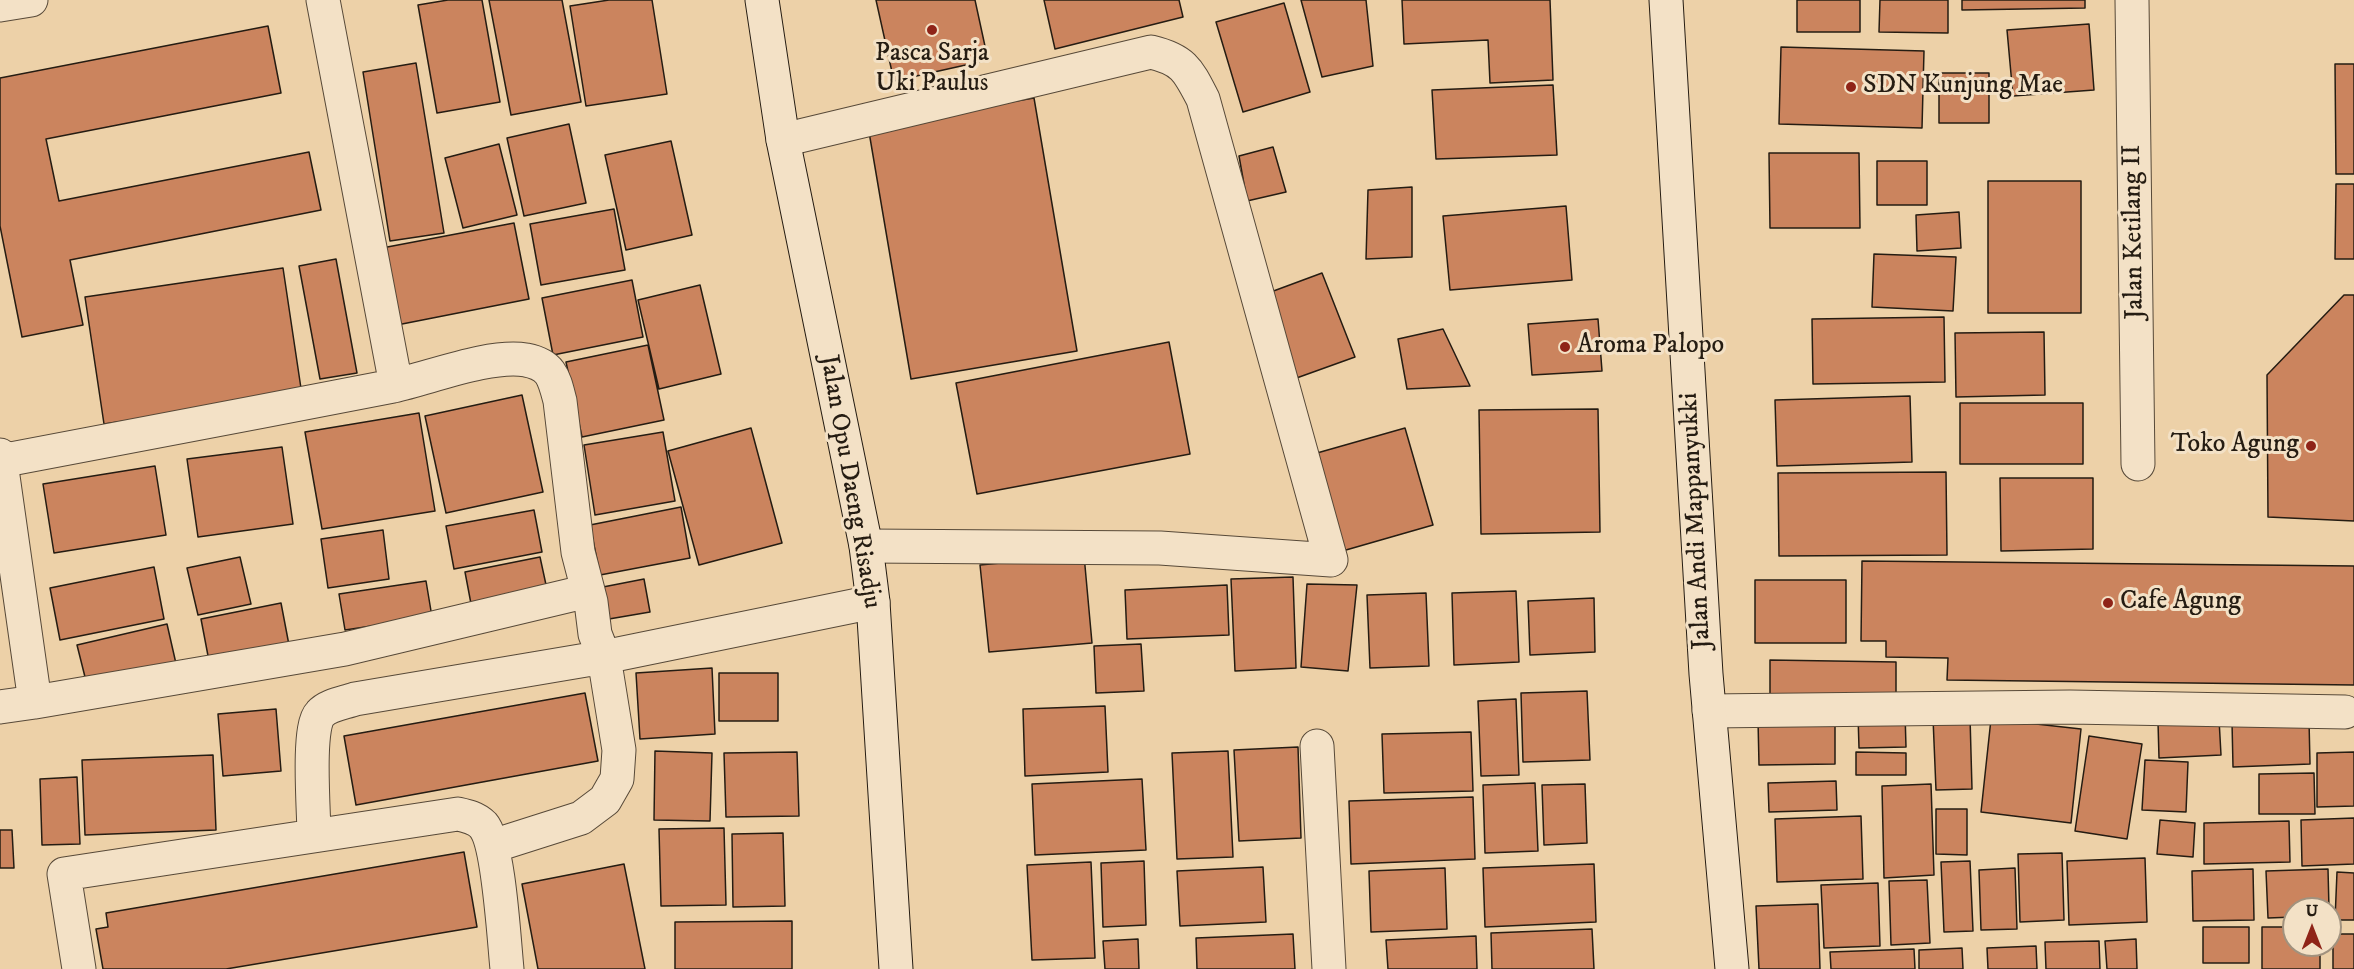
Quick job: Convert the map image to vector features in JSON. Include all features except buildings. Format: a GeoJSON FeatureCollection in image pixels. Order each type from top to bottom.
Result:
{"type":"FeatureCollection","features":[{"type":"Feature","properties":{"kind":"street"},"geometry":{"type":"LineString","coordinates":[[0,5],[31,0]]}},
{"type":"Feature","properties":{"kind":"street"},"geometry":{"type":"LineString","coordinates":[[323,0],[396,385]]}},
{"type":"Feature","properties":{"kind":"street","name":"Jalan Opu Daeng Risadju"},"geometry":{"type":"LineString","coordinates":[[762,0],[783,140],[866,546],[873,602],[896,969]]}},
{"type":"Feature","properties":{"kind":"street","name":"Jalan Andi Mappanyukki"},"geometry":{"type":"LineString","coordinates":[[1666,0],[1709,711],[1732,969]]}},
{"type":"Feature","properties":{"kind":"street","name":"Jalan Ketilang II"},"geometry":{"type":"LineString","coordinates":[[2132,0],[2138,464]]}},
{"type":"Feature","properties":{"kind":"street"},"geometry":{"type":"LineString","coordinates":[[783,140],[1151,52],[1170,57],[1180,64],[1193,80],[1203,99],[1331,560],[1160,548],[866,546]]}},
{"type":"Feature","properties":{"kind":"street"},"geometry":{"type":"LineString","coordinates":[[35,702],[0,459],[396,385],[493,361],[523,360],[541,364],[554,376],[567,454],[578,552],[600,645],[619,750],[617,779],[605,800],[581,818],[493,846]]}},
{"type":"Feature","properties":{"kind":"street"},"geometry":{"type":"LineString","coordinates":[[0,707],[346,651],[589,597]]}},
{"type":"Feature","properties":{"kind":"street"},"geometry":{"type":"LineString","coordinates":[[314,835],[315,723],[320,713],[354,695],[600,645],[873,602]]}},
{"type":"Feature","properties":{"kind":"street"},"geometry":{"type":"LineString","coordinates":[[346,651],[354,695]]}},
{"type":"Feature","properties":{"kind":"street"},"geometry":{"type":"LineString","coordinates":[[1709,711],[2070,707],[2345,712]]}},
{"type":"Feature","properties":{"kind":"street"},"geometry":{"type":"LineString","coordinates":[[1317,746],[1329,969]]}},
{"type":"Feature","properties":{"kind":"street"},"geometry":{"type":"LineString","coordinates":[[79,969],[64,874],[458,814],[474,818],[484,826],[493,846],[507,969]]}},
{"type":"Feature","properties":{"kind":"place","name":"Pasca Sarja Uki Paulus"},"geometry":{"type":"Point","coordinates":[932,30]}},
{"type":"Feature","properties":{"kind":"place","name":"SDN Kunjung Mae"},"geometry":{"type":"Point","coordinates":[1851,87]}},
{"type":"Feature","properties":{"kind":"place","name":"Aroma Palopo"},"geometry":{"type":"Point","coordinates":[1565,347]}},
{"type":"Feature","properties":{"kind":"place","name":"Toko Agung"},"geometry":{"type":"Point","coordinates":[2311,446]}},
{"type":"Feature","properties":{"kind":"place","name":"Cafe Agung"},"geometry":{"type":"Point","coordinates":[2108,603]}}]}
